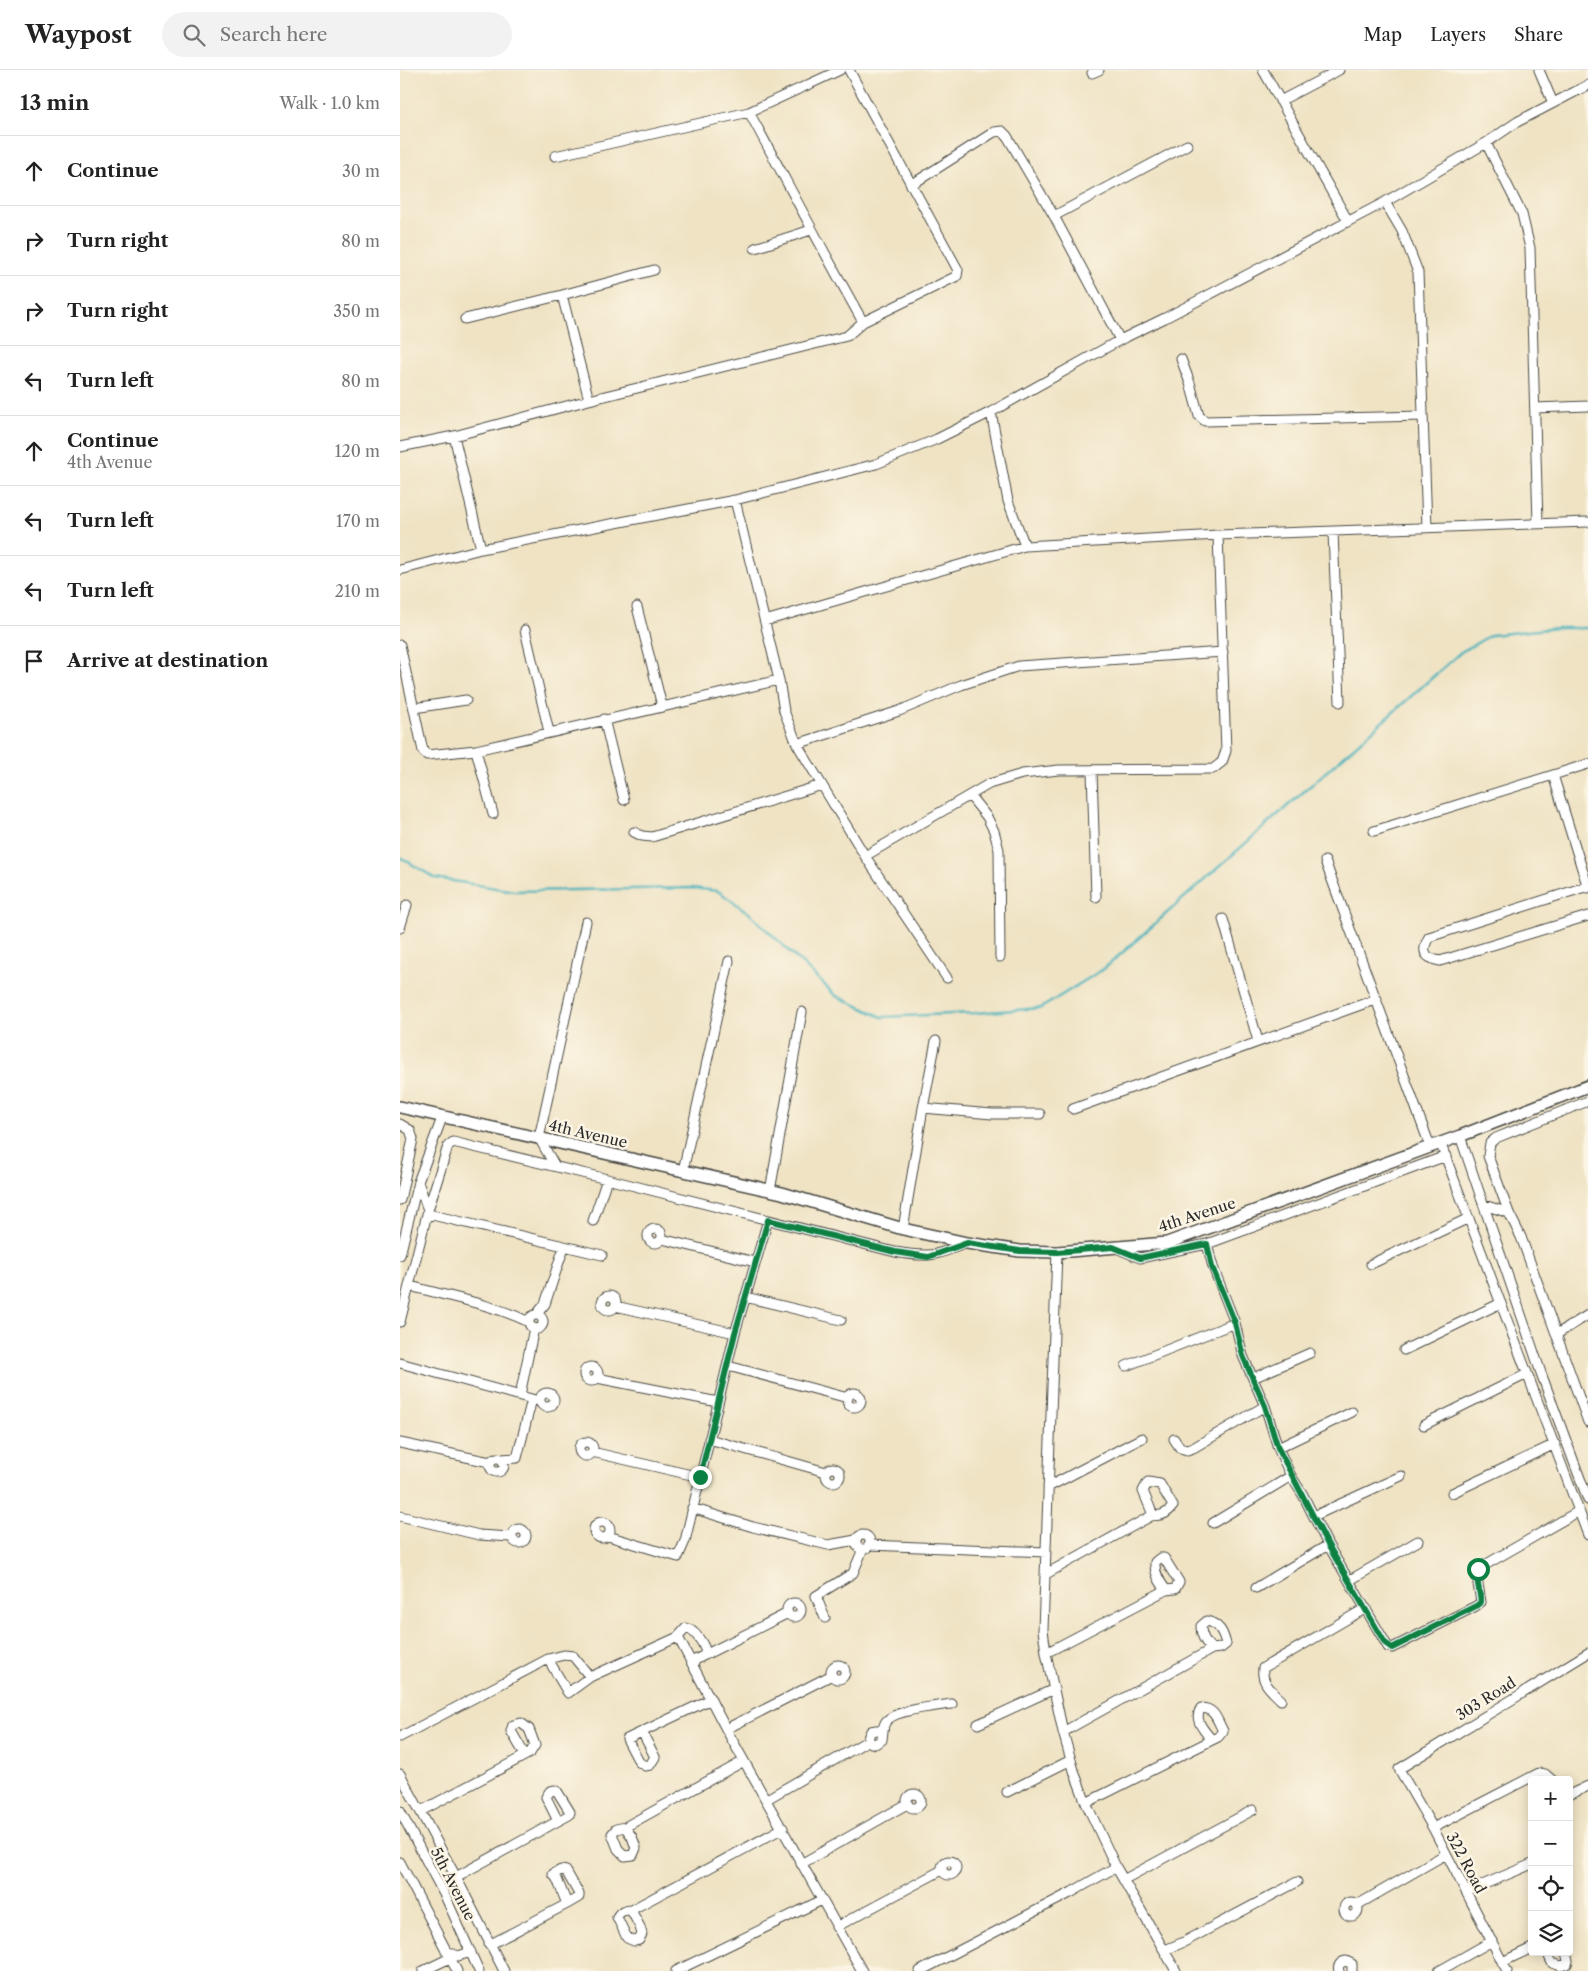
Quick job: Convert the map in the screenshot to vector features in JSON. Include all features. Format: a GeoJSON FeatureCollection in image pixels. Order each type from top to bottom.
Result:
{"type":"FeatureCollection","features":[{"type":"Feature","properties":{"kind":"main road","name":"4th Avenue"},"geometry":{"type":"LineString","coordinates":[[400,1107],[770,1191],[903,1229],[967,1243],[1020,1251],[1057,1252],[1167,1243],[1460,1136],[1588,1086]]}},
{"type":"Feature","properties":{"kind":"street"},"geometry":{"type":"LineString","coordinates":[[555,156],[749,112],[840,70]]}},
{"type":"Feature","properties":{"kind":"street"},"geometry":{"type":"LineString","coordinates":[[400,447],[454,436],[589,400],[847,336],[862,322],[957,276],[958,270],[849,70]]}},
{"type":"Feature","properties":{"kind":"street"},"geometry":{"type":"LineString","coordinates":[[1263,70],[1348,221]]}},
{"type":"Feature","properties":{"kind":"street"},"geometry":{"type":"LineString","coordinates":[[1280,101],[1339,70]]}},
{"type":"Feature","properties":{"kind":"street"},"geometry":{"type":"LineString","coordinates":[[1539,70],[1553,102]]}},
{"type":"Feature","properties":{"kind":"street"},"geometry":{"type":"LineString","coordinates":[[400,570],[481,550],[735,500],[876,464],[991,412],[1120,340],[1385,202],[1553,102],[1588,85]]}},
{"type":"Feature","properties":{"kind":"street"},"geometry":{"type":"LineString","coordinates":[[749,112],[862,322]]}},
{"type":"Feature","properties":{"kind":"street"},"geometry":{"type":"LineString","coordinates":[[911,185],[994,132],[1002,131],[1007,136],[1054,216],[1120,340]]}},
{"type":"Feature","properties":{"kind":"street"},"geometry":{"type":"LineString","coordinates":[[1486,143],[1522,214],[1530,248],[1538,523]]}},
{"type":"Feature","properties":{"kind":"street"},"geometry":{"type":"LineString","coordinates":[[1054,216],[1187,145]]}},
{"type":"Feature","properties":{"kind":"street"},"geometry":{"type":"LineString","coordinates":[[1385,202],[1402,231],[1418,272],[1427,528]]}},
{"type":"Feature","properties":{"kind":"street"},"geometry":{"type":"LineString","coordinates":[[756,248],[811,230]]}},
{"type":"Feature","properties":{"kind":"street"},"geometry":{"type":"LineString","coordinates":[[466,320],[654,270]]}},
{"type":"Feature","properties":{"kind":"street"},"geometry":{"type":"LineString","coordinates":[[562,295],[589,400]]}},
{"type":"Feature","properties":{"kind":"street"},"geometry":{"type":"LineString","coordinates":[[1181,359],[1199,416],[1205,421],[1423,416]]}},
{"type":"Feature","properties":{"kind":"street"},"geometry":{"type":"LineString","coordinates":[[1535,408],[1588,406]]}},
{"type":"Feature","properties":{"kind":"street"},"geometry":{"type":"LineString","coordinates":[[991,412],[1008,501],[1025,546]]}},
{"type":"Feature","properties":{"kind":"street"},"geometry":{"type":"LineString","coordinates":[[454,436],[481,550]]}},
{"type":"Feature","properties":{"kind":"street"},"geometry":{"type":"LineString","coordinates":[[735,500],[779,680],[784,710],[797,744],[865,856],[947,978]]}},
{"type":"Feature","properties":{"kind":"street"},"geometry":{"type":"LineString","coordinates":[[765,621],[1025,546],[1218,536],[1588,522]]}},
{"type":"Feature","properties":{"kind":"street"},"geometry":{"type":"LineString","coordinates":[[1333,532],[1340,702]]}},
{"type":"Feature","properties":{"kind":"street"},"geometry":{"type":"LineString","coordinates":[[865,856],[989,784],[1022,774],[1092,770],[1213,768],[1222,762],[1226,751],[1218,536]]}},
{"type":"Feature","properties":{"kind":"street"},"geometry":{"type":"LineString","coordinates":[[637,607],[662,706]]}},
{"type":"Feature","properties":{"kind":"street"},"geometry":{"type":"LineString","coordinates":[[525,630],[549,732]]}},
{"type":"Feature","properties":{"kind":"street"},"geometry":{"type":"LineString","coordinates":[[400,645],[423,751],[427,755],[476,750],[779,680]]}},
{"type":"Feature","properties":{"kind":"street"},"geometry":{"type":"LineString","coordinates":[[797,744],[899,711],[961,685],[1018,666],[1223,652]]}},
{"type":"Feature","properties":{"kind":"street"},"geometry":{"type":"LineString","coordinates":[[414,708],[466,700]]}},
{"type":"Feature","properties":{"kind":"street"},"geometry":{"type":"LineString","coordinates":[[604,720],[624,800]]}},
{"type":"Feature","properties":{"kind":"street"},"geometry":{"type":"LineString","coordinates":[[476,750],[493,814]]}},
{"type":"Feature","properties":{"kind":"street"},"geometry":{"type":"LineString","coordinates":[[1374,830],[1588,764]]}},
{"type":"Feature","properties":{"kind":"street"},"geometry":{"type":"LineString","coordinates":[[1092,770],[1096,897]]}},
{"type":"Feature","properties":{"kind":"street"},"geometry":{"type":"LineString","coordinates":[[1553,775],[1588,887],[1429,937],[1425,944],[1426,954],[1430,960],[1440,961],[1588,916]]}},
{"type":"Feature","properties":{"kind":"street"},"geometry":{"type":"LineString","coordinates":[[634,832],[642,836],[652,837],[822,785]]}},
{"type":"Feature","properties":{"kind":"street"},"geometry":{"type":"LineString","coordinates":[[970,796],[987,817],[994,831],[998,850],[1000,956]]}},
{"type":"Feature","properties":{"kind":"street"},"geometry":{"type":"LineString","coordinates":[[1325,860],[1377,999],[1435,1144],[1446,1156],[1588,1535]]}},
{"type":"Feature","properties":{"kind":"street"},"geometry":{"type":"LineString","coordinates":[[400,928],[407,905]]}},
{"type":"Feature","properties":{"kind":"street"},"geometry":{"type":"LineString","coordinates":[[1224,919],[1258,1041]]}},
{"type":"Feature","properties":{"kind":"street"},"geometry":{"type":"LineString","coordinates":[[555,1166],[539,1138],[586,922]]}},
{"type":"Feature","properties":{"kind":"street"},"geometry":{"type":"LineString","coordinates":[[683,1171],[728,961]]}},
{"type":"Feature","properties":{"kind":"street"},"geometry":{"type":"LineString","coordinates":[[1073,1109],[1377,999]]}},
{"type":"Feature","properties":{"kind":"street"},"geometry":{"type":"LineString","coordinates":[[770,1191],[802,1012]]}},
{"type":"Feature","properties":{"kind":"street"},"geometry":{"type":"LineString","coordinates":[[903,1229],[922,1108],[936,1040]]}},
{"type":"Feature","properties":{"kind":"street"},"geometry":{"type":"LineString","coordinates":[[1588,1101],[1504,1134],[1490,1143],[1488,1156],[1509,1212],[1521,1237],[1586,1409],[1588,1422]]}},
{"type":"Feature","properties":{"kind":"street"},"geometry":{"type":"LineString","coordinates":[[922,1108],[992,1114],[1040,1114]]}},
{"type":"Feature","properties":{"kind":"street"},"geometry":{"type":"LineString","coordinates":[[400,1255],[418,1182],[428,1150],[442,1118]]}},
{"type":"Feature","properties":{"kind":"street"},"geometry":{"type":"LineString","coordinates":[[400,1124],[410,1130],[412,1139],[400,1200]]}},
{"type":"Feature","properties":{"kind":"street"},"geometry":{"type":"LineString","coordinates":[[1460,1136],[1541,1373],[1588,1500]]}},
{"type":"Feature","properties":{"kind":"street"},"geometry":{"type":"LineString","coordinates":[[400,1322],[428,1212],[448,1146],[453,1142],[913,1255],[934,1256],[967,1243]]}},
{"type":"Feature","properties":{"kind":"street"},"geometry":{"type":"LineString","coordinates":[[1113,1247],[1140,1258],[1207,1244],[1446,1156]]}},
{"type":"Feature","properties":{"kind":"street"},"geometry":{"type":"LineString","coordinates":[[593,1221],[607,1179]]}},
{"type":"Feature","properties":{"kind":"street"},"geometry":{"type":"LineString","coordinates":[[418,1182],[428,1212]]}},
{"type":"Feature","properties":{"kind":"street"},"geometry":{"type":"LineString","coordinates":[[1484,1205],[1509,1212]]}},
{"type":"Feature","properties":{"kind":"street"},"geometry":{"type":"LineString","coordinates":[[428,1212],[602,1255]]}},
{"type":"Feature","properties":{"kind":"street"},"geometry":{"type":"LineString","coordinates":[[400,1224],[411,1215]]}},
{"type":"Feature","properties":{"kind":"street"},"geometry":{"type":"LineString","coordinates":[[1371,1264],[1469,1218]]}},
{"type":"Feature","properties":{"kind":"street"},"geometry":{"type":"LineString","coordinates":[[608,1536],[678,1557],[685,1541],[735,1333],[754,1262],[768,1220]]}},
{"type":"Feature","properties":{"kind":"street"},"geometry":{"type":"LineString","coordinates":[[662,1239],[754,1262]]}},
{"type":"Feature","properties":{"kind":"street"},"geometry":{"type":"LineString","coordinates":[[1207,1244],[1212,1267],[1235,1323],[1243,1356],[1265,1406],[1278,1448],[1328,1545],[1385,1643],[1392,1648],[1476,1606],[1481,1602],[1477,1578],[1478,1569],[1579,1511]]}},
{"type":"Feature","properties":{"kind":"street"},"geometry":{"type":"LineString","coordinates":[[520,1395],[532,1316],[537,1314],[545,1304],[564,1247]]}},
{"type":"Feature","properties":{"kind":"street"},"geometry":{"type":"LineString","coordinates":[[1057,1252],[1043,1630],[1046,1653],[1063,1732],[1086,1804],[1116,1867],[1125,1879],[1176,1971]]}},
{"type":"Feature","properties":{"kind":"street"},"geometry":{"type":"LineString","coordinates":[[410,1286],[491,1307],[514,1315],[532,1325]]}},
{"type":"Feature","properties":{"kind":"street"},"geometry":{"type":"LineString","coordinates":[[745,1297],[841,1320]]}},
{"type":"Feature","properties":{"kind":"street"},"geometry":{"type":"LineString","coordinates":[[1404,1350],[1501,1303]]}},
{"type":"Feature","properties":{"kind":"street"},"geometry":{"type":"LineString","coordinates":[[615,1306],[735,1333]]}},
{"type":"Feature","properties":{"kind":"street"},"geometry":{"type":"LineString","coordinates":[[1557,1334],[1588,1316]]}},
{"type":"Feature","properties":{"kind":"street"},"geometry":{"type":"LineString","coordinates":[[1126,1366],[1235,1323]]}},
{"type":"Feature","properties":{"kind":"street"},"geometry":{"type":"LineString","coordinates":[[1253,1378],[1310,1353]]}},
{"type":"Feature","properties":{"kind":"street"},"geometry":{"type":"LineString","coordinates":[[400,1363],[535,1400],[517,1458],[501,1459],[497,1457],[490,1462],[400,1443]]}},
{"type":"Feature","properties":{"kind":"street"},"geometry":{"type":"LineString","coordinates":[[728,1366],[848,1398]]}},
{"type":"Feature","properties":{"kind":"street"},"geometry":{"type":"LineString","coordinates":[[1424,1424],[1527,1374]]}},
{"type":"Feature","properties":{"kind":"street"},"geometry":{"type":"LineString","coordinates":[[597,1378],[718,1402]]}},
{"type":"Feature","properties":{"kind":"street"},"geometry":{"type":"LineString","coordinates":[[1174,1438],[1180,1448],[1187,1450],[1193,1448],[1265,1406]]}},
{"type":"Feature","properties":{"kind":"street"},"geometry":{"type":"LineString","coordinates":[[1278,1448],[1352,1412]]}},
{"type":"Feature","properties":{"kind":"street"},"geometry":{"type":"LineString","coordinates":[[709,1438],[826,1472]]}},
{"type":"Feature","properties":{"kind":"street"},"geometry":{"type":"LineString","coordinates":[[1048,1487],[1142,1438]]}},
{"type":"Feature","properties":{"kind":"street"},"geometry":{"type":"LineString","coordinates":[[1452,1493],[1555,1444]]}},
{"type":"Feature","properties":{"kind":"street"},"geometry":{"type":"LineString","coordinates":[[592,1452],[700,1477]]}},
{"type":"Feature","properties":{"kind":"street"},"geometry":{"type":"LineString","coordinates":[[1212,1523],[1291,1476]]}},
{"type":"Feature","properties":{"kind":"street"},"geometry":{"type":"LineString","coordinates":[[1314,1516],[1401,1476]]}},
{"type":"Feature","properties":{"kind":"street"},"geometry":{"type":"LineString","coordinates":[[692,1508],[753,1527],[828,1545],[856,1540],[863,1535],[867,1536],[869,1538],[866,1547],[853,1573],[816,1596],[825,1618]]}},
{"type":"Feature","properties":{"kind":"street"},"geometry":{"type":"LineString","coordinates":[[1046,1574],[1153,1515]]}},
{"type":"Feature","properties":{"kind":"street"},"geometry":{"type":"LineString","coordinates":[[400,1516],[479,1536],[512,1537]]}},
{"type":"Feature","properties":{"kind":"street"},"geometry":{"type":"LineString","coordinates":[[1350,1580],[1418,1541]]}},
{"type":"Feature","properties":{"kind":"street"},"geometry":{"type":"LineString","coordinates":[[1256,1588],[1328,1545]]}},
{"type":"Feature","properties":{"kind":"street"},"geometry":{"type":"LineString","coordinates":[[866,1547],[1046,1552]]}},
{"type":"Feature","properties":{"kind":"street"},"geometry":{"type":"LineString","coordinates":[[1046,1653],[1166,1590]]}},
{"type":"Feature","properties":{"kind":"street"},"geometry":{"type":"LineString","coordinates":[[1281,1700],[1266,1685],[1262,1675],[1263,1668],[1366,1608]]}},
{"type":"Feature","properties":{"kind":"street"},"geometry":{"type":"LineString","coordinates":[[693,1666],[695,1660],[788,1613]]}},
{"type":"Feature","properties":{"kind":"street"},"geometry":{"type":"LineString","coordinates":[[548,1659],[568,1692],[590,1678],[678,1637],[686,1628],[692,1630],[706,1649],[706,1654]]}},
{"type":"Feature","properties":{"kind":"street"},"geometry":{"type":"LineString","coordinates":[[678,1637],[726,1729],[862,1971]]}},
{"type":"Feature","properties":{"kind":"street"},"geometry":{"type":"LineString","coordinates":[[1063,1732],[1212,1649]]}},
{"type":"Feature","properties":{"kind":"street","name":"303 Road"},"geometry":{"type":"LineString","coordinates":[[1399,1769],[1588,1653]]}},
{"type":"Feature","properties":{"kind":"street"},"geometry":{"type":"LineString","coordinates":[[400,1737],[548,1659],[564,1654],[573,1656],[590,1678]]}},
{"type":"Feature","properties":{"kind":"street"},"geometry":{"type":"LineString","coordinates":[[726,1729],[832,1675]]}},
{"type":"Feature","properties":{"kind":"street"},"geometry":{"type":"LineString","coordinates":[[978,1724],[1054,1689]]}},
{"type":"Feature","properties":{"kind":"street"},"geometry":{"type":"LineString","coordinates":[[642,1732],[711,1699]]}},
{"type":"Feature","properties":{"kind":"street"},"geometry":{"type":"LineString","coordinates":[[767,1799],[869,1740],[868,1734],[871,1731],[883,1731],[888,1720],[908,1710],[952,1704]]}},
{"type":"Feature","properties":{"kind":"street"},"geometry":{"type":"LineString","coordinates":[[1086,1804],[1212,1739]]}},
{"type":"Feature","properties":{"kind":"street"},"geometry":{"type":"LineString","coordinates":[[421,1810],[525,1755]]}},
{"type":"Feature","properties":{"kind":"street"},"geometry":{"type":"LineString","coordinates":[[1007,1792],[1071,1760]]}},
{"type":"Feature","properties":{"kind":"street"},"geometry":{"type":"LineString","coordinates":[[625,1827],[744,1761]]}},
{"type":"Feature","properties":{"kind":"street","name":"322 Road"},"geometry":{"type":"LineString","coordinates":[[1399,1769],[1507,1971]]}},
{"type":"Feature","properties":{"kind":"street"},"geometry":{"type":"LineString","coordinates":[[1535,1776],[1539,1773],[1547,1776]]}},
{"type":"Feature","properties":{"kind":"street"},"geometry":{"type":"LineString","coordinates":[[400,1774],[421,1810],[504,1971]]}},
{"type":"Feature","properties":{"kind":"street"},"geometry":{"type":"LineString","coordinates":[[1432,1828],[1528,1780]]}},
{"type":"Feature","properties":{"kind":"street"},"geometry":{"type":"LineString","coordinates":[[1573,1793],[1588,1786]]}},
{"type":"Feature","properties":{"kind":"street"},"geometry":{"type":"LineString","coordinates":[[801,1864],[907,1804]]}},
{"type":"Feature","properties":{"kind":"street"},"geometry":{"type":"LineString","coordinates":[[1125,1879],[1253,1810]]}},
{"type":"Feature","properties":{"kind":"street","name":"5th Avenue"},"geometry":{"type":"LineString","coordinates":[[400,1811],[446,1898],[479,1971]]}},
{"type":"Feature","properties":{"kind":"street"},"geometry":{"type":"LineString","coordinates":[[456,1877],[558,1821]]}},
{"type":"Feature","properties":{"kind":"street"},"geometry":{"type":"LineString","coordinates":[[631,1910],[782,1828]]}},
{"type":"Feature","properties":{"kind":"street"},"geometry":{"type":"LineString","coordinates":[[1357,1905],[1446,1854]]}},
{"type":"Feature","properties":{"kind":"street"},"geometry":{"type":"LineString","coordinates":[[400,1864],[457,1971]]}},
{"type":"Feature","properties":{"kind":"street"},"geometry":{"type":"LineString","coordinates":[[1466,1892],[1528,1866]]}},
{"type":"Feature","properties":{"kind":"street"},"geometry":{"type":"LineString","coordinates":[[920,1971],[938,1968],[1116,1867]]}},
{"type":"Feature","properties":{"kind":"street"},"geometry":{"type":"LineString","coordinates":[[836,1927],[942,1870]]}},
{"type":"Feature","properties":{"kind":"street"},"geometry":{"type":"LineString","coordinates":[[1165,1950],[1184,1942],[1297,1882]]}},
{"type":"Feature","properties":{"kind":"street"},"geometry":{"type":"LineString","coordinates":[[676,1971],[822,1900]]}},
{"type":"Feature","properties":{"kind":"street"},"geometry":{"type":"LineString","coordinates":[[489,1945],[567,1904]]}},
{"type":"Feature","properties":{"kind":"street"},"geometry":{"type":"LineString","coordinates":[[1439,1971],[1492,1942]]}},
{"type":"Feature","properties":{"kind":"street"},"geometry":{"type":"LineString","coordinates":[[1502,1962],[1528,1950]]}},
{"type":"Feature","properties":{"kind":"street"},"geometry":{"type":"LineString","coordinates":[[423,1971],[448,1954],[458,1956],[471,1952]]}},
{"type":"Feature","properties":{"kind":"street"},"geometry":{"type":"LineString","coordinates":[[1549,1956],[1552,1963],[1561,1966],[1568,1961],[1568,1956]]}},
{"type":"Feature","properties":{"kind":"street"},"geometry":{"type":"LineString","coordinates":[[1339,1971],[1341,1962],[1346,1961],[1352,1964],[1352,1971]]}},
{"type":"Feature","properties":{"kind":"waterway"},"geometry":{"type":"LineString","coordinates":[[400,857],[435,878],[514,891],[692,888],[718,891],[749,913],[836,996],[882,1017],[1041,1008],[1105,968],[1461,652],[1491,635],[1557,628],[1588,628]]}},
{"type":"Feature","properties":{"kind":"route"},"geometry":{"type":"LineString","coordinates":[[700,1477],[735,1333],[754,1262],[768,1220],[895,1252],[928,1257],[941,1254],[967,1243],[1020,1251],[1057,1252],[1113,1247],[1140,1258],[1207,1244],[1212,1267],[1228,1302],[1243,1356],[1265,1406],[1278,1448],[1328,1545],[1388,1647],[1392,1648],[1481,1602],[1477,1578],[1478,1569]]}}]}
